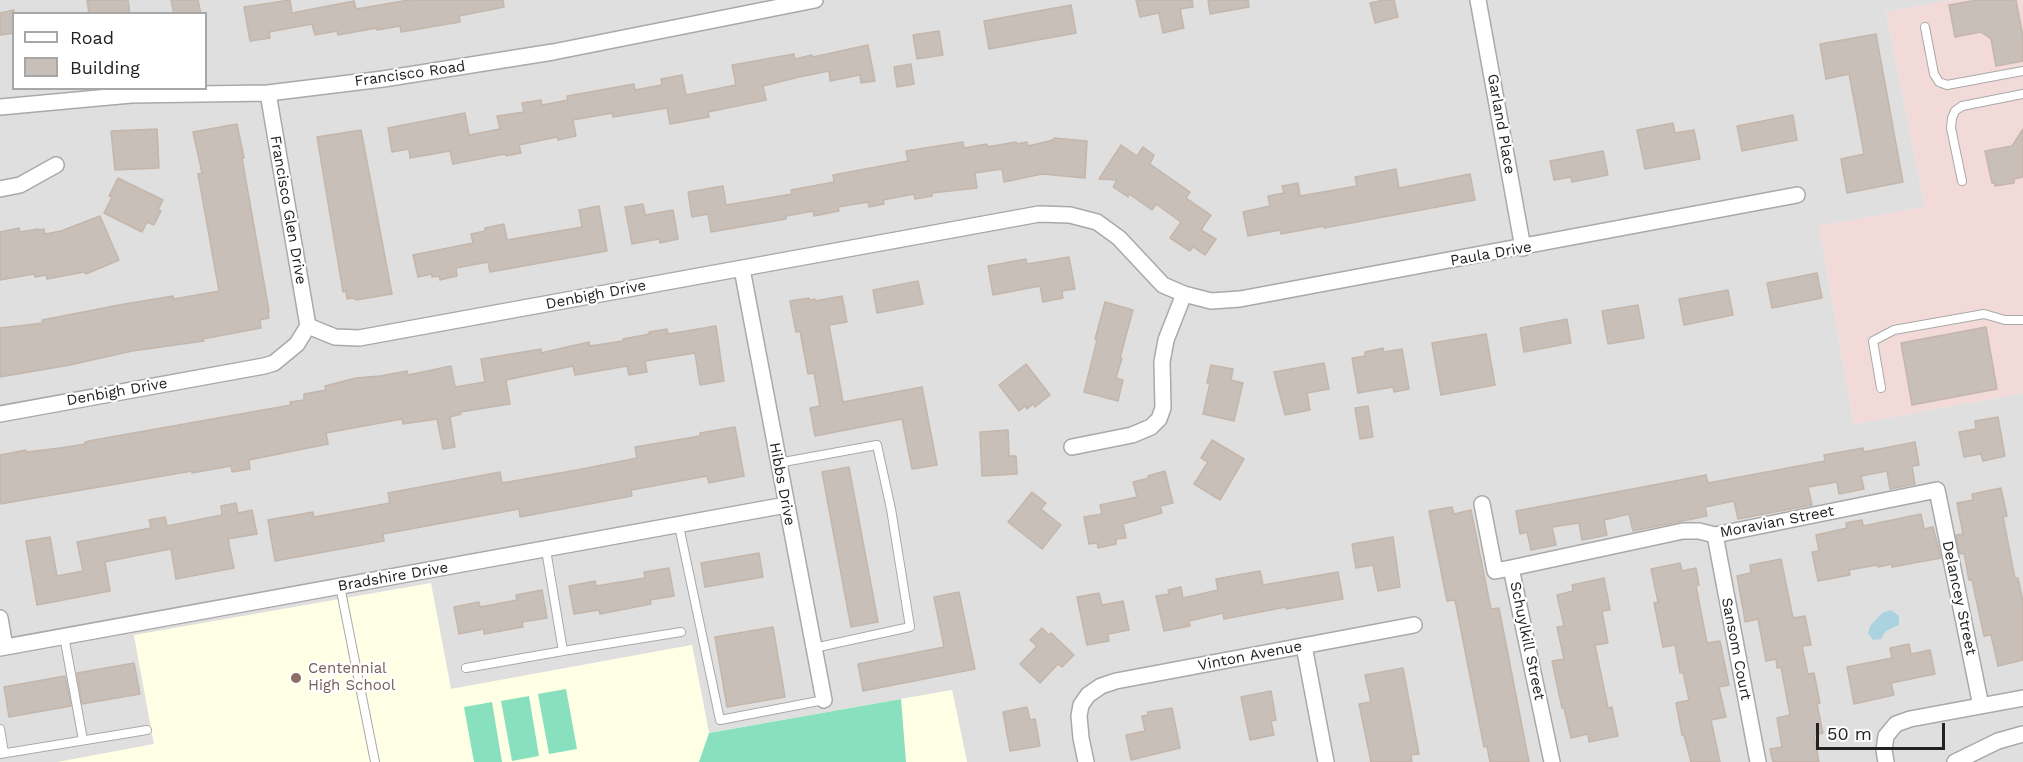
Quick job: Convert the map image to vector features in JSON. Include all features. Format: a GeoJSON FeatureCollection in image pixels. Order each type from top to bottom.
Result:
{"type":"FeatureCollection","features":[{"type":"Feature","properties":{"kind":"street","name":"Francisco Road"},"geometry":{"type":"LineString","coordinates":[[0,107],[131,95],[268,93],[382,79],[487,63],[815,0]]}},
{"type":"Feature","properties":{"kind":"street","name":"Garland Place"},"geometry":{"type":"LineString","coordinates":[[1478,0],[1523,248]]}},
{"type":"Feature","properties":{"kind":"street","name":"Francisco Glen Drive"},"geometry":{"type":"LineString","coordinates":[[268,93],[308,326]]}},
{"type":"Feature","properties":{"kind":"street"},"geometry":{"type":"LineString","coordinates":[[0,189],[20,186],[56,165]]}},
{"type":"Feature","properties":{"kind":"street","name":"Paula Drive"},"geometry":{"type":"LineString","coordinates":[[1184,294],[1211,301],[1240,299],[1523,248],[1797,195]]}},
{"type":"Feature","properties":{"kind":"street","name":"Denbigh Drive"},"geometry":{"type":"LineString","coordinates":[[0,414],[264,366],[274,363],[297,344],[308,326],[335,337],[359,338],[1040,214],[1070,215],[1097,222],[1119,238],[1164,285],[1184,294]]}},
{"type":"Feature","properties":{"kind":"street","name":"Hibbs Drive"},"geometry":{"type":"LineString","coordinates":[[742,268],[824,700]]}},
{"type":"Feature","properties":{"kind":"street"},"geometry":{"type":"LineString","coordinates":[[1072,447],[1132,435],[1151,427],[1159,419],[1163,408],[1162,362],[1166,340],[1184,294]]}},
{"type":"Feature","properties":{"kind":"street","name":"Moravian Street"},"geometry":{"type":"LineString","coordinates":[[1511,567],[1683,531],[1700,531],[1715,535],[1937,490]]}},
{"type":"Feature","properties":{"kind":"street","name":"Delancey Street"},"geometry":{"type":"LineString","coordinates":[[1937,490],[1981,706]]}},
{"type":"Feature","properties":{"kind":"street","name":"Schuylkill Street"},"geometry":{"type":"LineString","coordinates":[[1482,504],[1495,571],[1511,567],[1552,762]]}},
{"type":"Feature","properties":{"kind":"street","name":"Bradshire Drive"},"geometry":{"type":"LineString","coordinates":[[3,648],[786,505]]}},
{"type":"Feature","properties":{"kind":"street","name":"Sansom Court"},"geometry":{"type":"LineString","coordinates":[[1715,535],[1758,762]]}},
{"type":"Feature","properties":{"kind":"street"},"geometry":{"type":"LineString","coordinates":[[0,618],[3,648]]}},
{"type":"Feature","properties":{"kind":"street","name":"Vinton Avenue"},"geometry":{"type":"LineString","coordinates":[[1086,762],[1079,716],[1081,705],[1088,695],[1101,686],[1116,681],[1414,625]]}},
{"type":"Feature","properties":{"kind":"street"},"geometry":{"type":"LineString","coordinates":[[1304,646],[1326,762]]}},
{"type":"Feature","properties":{"kind":"street"},"geometry":{"type":"LineString","coordinates":[[1885,756],[1886,736],[1896,724],[1910,719],[2023,698]]}},
{"type":"Feature","properties":{"kind":"street"},"geometry":{"type":"LineString","coordinates":[[1955,762],[1998,741],[2023,734]]}},
{"type":"Feature","properties":{"kind":"lane"},"geometry":{"type":"LineString","coordinates":[[1924,27],[1934,74],[1939,82],[1947,85],[2023,71]]}},
{"type":"Feature","properties":{"kind":"lane"},"geometry":{"type":"LineString","coordinates":[[1962,181],[1951,128],[1955,111],[1962,106],[2023,94]]}},
{"type":"Feature","properties":{"kind":"lane"},"geometry":{"type":"LineString","coordinates":[[1881,388],[1873,341],[1894,330],[1984,314],[2005,320],[2023,320]]}},
{"type":"Feature","properties":{"kind":"lane"},"geometry":{"type":"LineString","coordinates":[[778,463],[877,445],[891,509],[910,627],[814,648]]}},
{"type":"Feature","properties":{"kind":"lane"},"geometry":{"type":"LineString","coordinates":[[679,526],[720,720],[824,700]]}},
{"type":"Feature","properties":{"kind":"lane"},"geometry":{"type":"LineString","coordinates":[[546,550],[563,651]]}},
{"type":"Feature","properties":{"kind":"lane"},"geometry":{"type":"LineString","coordinates":[[340,586],[375,762]]}},
{"type":"Feature","properties":{"kind":"lane"},"geometry":{"type":"LineString","coordinates":[[466,668],[681,632]]}},
{"type":"Feature","properties":{"kind":"lane"},"geometry":{"type":"LineString","coordinates":[[64,636],[83,740]]}},
{"type":"Feature","properties":{"kind":"lane"},"geometry":{"type":"LineString","coordinates":[[0,729],[2,754],[147,730]]}},
{"type":"Feature","properties":{"kind":"shaded area"},"geometry":{"type":"Polygon","coordinates":[[[0,0],[1953,0],[1886,12],[1925,207],[1819,226],[1854,424],[2023,393],[2023,762],[967,762],[952,690],[709,733],[692,645],[451,689],[430,584],[134,636],[154,744],[58,762],[0,762],[0,0]]]}},
{"type":"Feature","properties":{"kind":"shaded area"},"geometry":{"type":"Polygon","coordinates":[[[1953,0],[2023,0],[2023,393],[1854,424],[1819,226],[1925,207],[1886,12],[1953,0]]]}},
{"type":"Feature","properties":{"kind":"shaded area","name":"Centennial High School"},"geometry":{"type":"Polygon","coordinates":[[[431,583],[451,689],[692,645],[709,733],[952,690],[967,762],[58,762],[154,744],[134,635],[431,583]]]}},
{"type":"Feature","properties":{"kind":"green space"},"geometry":{"type":"Polygon","coordinates":[[[566,689],[577,749],[549,754],[538,694],[566,689]]]}},
{"type":"Feature","properties":{"kind":"green space"},"geometry":{"type":"Polygon","coordinates":[[[529,696],[539,756],[512,761],[501,701],[529,696]]]}},
{"type":"Feature","properties":{"kind":"green space"},"geometry":{"type":"Polygon","coordinates":[[[901,699],[906,762],[699,762],[709,733],[901,699]]]}},
{"type":"Feature","properties":{"kind":"green space"},"geometry":{"type":"Polygon","coordinates":[[[492,702],[502,762],[474,762],[464,707],[492,702]]]}},
{"type":"Feature","properties":{"kind":"water"},"geometry":{"type":"Polygon","coordinates":[[[1891,610],[1899,616],[1899,625],[1886,631],[1881,639],[1873,640],[1868,633],[1870,626],[1882,613],[1891,610]]]}},
{"type":"Feature","properties":{"kind":"building"},"geometry":{"type":"Polygon","coordinates":[[[87,0],[128,0],[130,12],[89,12],[87,0]]]}},
{"type":"Feature","properties":{"kind":"building"},"geometry":{"type":"Polygon","coordinates":[[[171,0],[198,0],[201,12],[174,12],[171,0]]]}},
{"type":"Feature","properties":{"kind":"building"},"geometry":{"type":"Polygon","coordinates":[[[290,0],[292,13],[354,1],[356,9],[409,0],[503,0],[504,7],[459,16],[460,22],[401,32],[400,26],[338,35],[337,31],[315,35],[312,24],[269,32],[270,38],[250,41],[244,7],[290,0]]]}},
{"type":"Feature","properties":{"kind":"building"},"geometry":{"type":"Polygon","coordinates":[[[1136,0],[1192,0],[1193,7],[1180,9],[1184,28],[1163,33],[1159,13],[1140,17],[1136,0]]]}},
{"type":"Feature","properties":{"kind":"building"},"geometry":{"type":"Polygon","coordinates":[[[1208,0],[1248,0],[1249,7],[1210,14],[1208,0]]]}},
{"type":"Feature","properties":{"kind":"building"},"geometry":{"type":"Polygon","coordinates":[[[1394,0],[1398,17],[1375,23],[1370,3],[1394,0]]]}},
{"type":"Feature","properties":{"kind":"building"},"geometry":{"type":"Polygon","coordinates":[[[1977,0],[2016,0],[2023,36],[2023,61],[1996,66],[1991,39],[1981,32],[1955,37],[1949,5],[1977,0]]]}},
{"type":"Feature","properties":{"kind":"building"},"geometry":{"type":"Polygon","coordinates":[[[1071,5],[1076,33],[989,49],[984,21],[1071,5]]]}},
{"type":"Feature","properties":{"kind":"building"},"geometry":{"type":"Polygon","coordinates":[[[14,10],[12,12],[12,33],[0,35],[0,13],[14,10]]]}},
{"type":"Feature","properties":{"kind":"building"},"geometry":{"type":"Polygon","coordinates":[[[939,31],[943,55],[917,59],[913,35],[939,31]]]}},
{"type":"Feature","properties":{"kind":"building"},"geometry":{"type":"Polygon","coordinates":[[[1876,34],[1903,182],[1847,193],[1841,159],[1864,154],[1849,74],[1826,79],[1820,44],[1876,34]]]}},
{"type":"Feature","properties":{"kind":"building"},"geometry":{"type":"Polygon","coordinates":[[[868,45],[875,81],[861,83],[860,75],[830,81],[829,71],[799,77],[763,86],[766,100],[708,112],[709,117],[670,124],[667,108],[613,117],[612,113],[573,120],[576,136],[558,140],[557,137],[519,145],[521,153],[453,164],[450,151],[410,158],[409,149],[392,152],[388,128],[465,113],[469,135],[500,129],[497,116],[524,112],[522,103],[541,100],[542,105],[568,100],[567,96],[634,84],[635,90],[662,85],[661,79],[682,75],[686,95],[736,85],[732,65],[794,54],[795,59],[812,55],[813,57],[868,45]]]}},
{"type":"Feature","properties":{"kind":"building"},"geometry":{"type":"Polygon","coordinates":[[[911,64],[914,84],[897,87],[894,67],[911,64]]]}},
{"type":"Feature","properties":{"kind":"building"},"geometry":{"type":"Polygon","coordinates":[[[1793,115],[1797,140],[1742,151],[1737,126],[1793,115]]]}},
{"type":"Feature","properties":{"kind":"building"},"geometry":{"type":"Polygon","coordinates":[[[1673,123],[1675,133],[1694,130],[1700,159],[1645,169],[1637,130],[1673,123]]]}},
{"type":"Feature","properties":{"kind":"building"},"geometry":{"type":"Polygon","coordinates":[[[237,124],[269,311],[269,318],[260,320],[261,328],[203,339],[204,341],[132,351],[0,377],[0,328],[43,323],[42,320],[119,305],[219,291],[198,174],[202,173],[193,132],[237,124]]]}},
{"type":"Feature","properties":{"kind":"building"},"geometry":{"type":"Polygon","coordinates":[[[157,129],[159,168],[115,170],[111,131],[157,129]]]}},
{"type":"Feature","properties":{"kind":"building"},"geometry":{"type":"Polygon","coordinates":[[[2023,129],[2023,177],[2014,179],[2014,183],[1995,186],[1995,183],[1992,183],[1985,151],[2012,146],[2023,129]]]}},
{"type":"Feature","properties":{"kind":"building"},"geometry":{"type":"Polygon","coordinates":[[[361,130],[392,294],[356,300],[347,299],[346,291],[343,292],[317,137],[361,130]]]}},
{"type":"Feature","properties":{"kind":"building"},"geometry":{"type":"Polygon","coordinates":[[[1054,138],[1087,141],[1085,178],[1042,174],[1004,182],[1002,169],[975,173],[977,188],[932,193],[932,196],[915,199],[914,194],[883,200],[884,204],[869,207],[868,202],[838,207],[839,211],[814,216],[813,211],[786,216],[786,219],[711,232],[708,214],[692,217],[688,192],[723,186],[726,205],[792,194],[791,190],[834,182],[833,175],[908,161],[906,151],[963,142],[964,148],[1016,142],[1017,144],[1027,142],[1028,146],[1054,138]]]}},
{"type":"Feature","properties":{"kind":"building"},"geometry":{"type":"Polygon","coordinates":[[[1121,145],[1137,156],[1143,147],[1154,155],[1150,164],[1190,192],[1186,198],[1211,215],[1201,230],[1216,239],[1205,255],[1193,247],[1190,251],[1170,238],[1181,222],[1156,204],[1152,210],[1129,194],[1128,197],[1113,187],[1117,180],[1099,179],[1121,145]]]}},
{"type":"Feature","properties":{"kind":"building"},"geometry":{"type":"Polygon","coordinates":[[[1603,151],[1608,175],[1572,182],[1571,177],[1554,180],[1550,161],[1603,151]]]}},
{"type":"Feature","properties":{"kind":"building"},"geometry":{"type":"Polygon","coordinates":[[[1396,169],[1399,188],[1470,174],[1475,200],[1324,228],[1324,226],[1281,234],[1280,230],[1248,236],[1243,212],[1270,206],[1268,196],[1284,193],[1282,186],[1298,183],[1300,196],[1357,186],[1355,177],[1396,169]]]}},
{"type":"Feature","properties":{"kind":"building"},"geometry":{"type":"Polygon","coordinates":[[[118,178],[163,200],[158,210],[161,211],[154,225],[147,222],[142,232],[104,213],[118,178]]]}},
{"type":"Feature","properties":{"kind":"building"},"geometry":{"type":"Polygon","coordinates":[[[643,204],[645,215],[673,210],[678,239],[660,243],[659,239],[632,244],[625,207],[643,204]]]}},
{"type":"Feature","properties":{"kind":"building"},"geometry":{"type":"Polygon","coordinates":[[[599,206],[607,251],[490,272],[488,262],[456,268],[457,276],[440,280],[439,276],[432,277],[432,274],[418,277],[413,255],[473,243],[471,234],[504,224],[507,240],[582,227],[579,210],[599,206]]]}},
{"type":"Feature","properties":{"kind":"building"},"geometry":{"type":"Polygon","coordinates":[[[100,216],[119,260],[86,274],[84,272],[47,279],[46,275],[35,277],[34,274],[0,280],[0,232],[19,228],[20,232],[44,229],[45,234],[61,231],[100,216]]]}},
{"type":"Feature","properties":{"kind":"building"},"geometry":{"type":"Polygon","coordinates":[[[1069,257],[1075,289],[1062,291],[1063,298],[1043,302],[1040,286],[993,295],[988,266],[1026,259],[1027,264],[1069,257]]]}},
{"type":"Feature","properties":{"kind":"building"},"geometry":{"type":"Polygon","coordinates":[[[1817,273],[1822,298],[1772,308],[1767,283],[1817,273]]]}},
{"type":"Feature","properties":{"kind":"building"},"geometry":{"type":"Polygon","coordinates":[[[918,281],[923,304],[877,313],[873,290],[918,281]]]}},
{"type":"Feature","properties":{"kind":"building"},"geometry":{"type":"Polygon","coordinates":[[[1728,290],[1733,315],[1684,325],[1679,299],[1728,290]]]}},
{"type":"Feature","properties":{"kind":"building"},"geometry":{"type":"Polygon","coordinates":[[[842,296],[847,322],[829,325],[843,402],[922,387],[937,465],[912,469],[902,419],[815,436],[810,408],[820,406],[814,373],[808,374],[800,331],[796,332],[790,301],[809,298],[815,301],[842,296]]]}},
{"type":"Feature","properties":{"kind":"building"},"geometry":{"type":"Polygon","coordinates":[[[1105,302],[1133,310],[1116,378],[1123,380],[1118,401],[1084,392],[1105,302]]]}},
{"type":"Feature","properties":{"kind":"building"},"geometry":{"type":"Polygon","coordinates":[[[1638,305],[1644,338],[1608,344],[1602,311],[1638,305]]]}},
{"type":"Feature","properties":{"kind":"building"},"geometry":{"type":"Polygon","coordinates":[[[1567,319],[1571,343],[1524,352],[1520,328],[1567,319]]]}},
{"type":"Feature","properties":{"kind":"building"},"geometry":{"type":"Polygon","coordinates":[[[716,326],[724,381],[700,385],[695,353],[645,361],[647,372],[629,375],[627,366],[575,375],[573,366],[506,380],[510,404],[460,412],[461,414],[450,417],[455,447],[443,449],[437,419],[403,424],[402,419],[326,433],[328,444],[249,460],[250,469],[232,472],[231,466],[192,473],[192,471],[0,504],[0,455],[85,444],[85,442],[94,440],[291,405],[290,402],[304,400],[304,394],[326,390],[325,386],[356,378],[407,371],[408,375],[451,366],[455,387],[485,382],[481,359],[541,349],[541,353],[589,342],[590,346],[623,341],[623,339],[667,329],[668,334],[716,326]]]}},
{"type":"Feature","properties":{"kind":"building"},"geometry":{"type":"Polygon","coordinates":[[[1986,327],[1997,389],[1912,405],[1901,343],[1986,327]]]}},
{"type":"Feature","properties":{"kind":"building"},"geometry":{"type":"Polygon","coordinates":[[[1486,334],[1495,385],[1441,395],[1432,343],[1486,334]]]}},
{"type":"Feature","properties":{"kind":"building"},"geometry":{"type":"Polygon","coordinates":[[[1383,348],[1384,352],[1402,349],[1409,389],[1394,392],[1393,387],[1358,393],[1352,358],[1365,356],[1365,352],[1383,348]]]}},
{"type":"Feature","properties":{"kind":"building"},"geometry":{"type":"Polygon","coordinates":[[[1324,363],[1329,389],[1307,393],[1310,410],[1285,415],[1274,372],[1324,363]]]}},
{"type":"Feature","properties":{"kind":"building"},"geometry":{"type":"Polygon","coordinates":[[[1026,364],[1050,395],[1035,407],[1033,404],[1027,409],[1025,406],[1019,411],[999,385],[1026,364]]]}},
{"type":"Feature","properties":{"kind":"building"},"geometry":{"type":"Polygon","coordinates":[[[1211,365],[1233,369],[1231,380],[1243,383],[1234,421],[1203,414],[1210,383],[1207,383],[1211,365]]]}},
{"type":"Feature","properties":{"kind":"building"},"geometry":{"type":"Polygon","coordinates":[[[1368,406],[1373,437],[1360,439],[1355,408],[1368,406]]]}},
{"type":"Feature","properties":{"kind":"building"},"geometry":{"type":"Polygon","coordinates":[[[1998,417],[2005,456],[1983,461],[1981,454],[1964,457],[1959,432],[1976,429],[1975,421],[1998,417]]]}},
{"type":"Feature","properties":{"kind":"building"},"geometry":{"type":"Polygon","coordinates":[[[735,427],[744,476],[709,483],[707,476],[631,490],[632,496],[520,517],[519,509],[383,534],[384,541],[275,561],[268,520],[313,512],[314,517],[390,503],[388,493],[500,472],[502,483],[577,470],[637,458],[635,447],[700,436],[700,433],[735,427]]]}},
{"type":"Feature","properties":{"kind":"building"},"geometry":{"type":"Polygon","coordinates":[[[1008,430],[1009,456],[1016,456],[1017,474],[982,476],[980,432],[1008,430]]]}},
{"type":"Feature","properties":{"kind":"building"},"geometry":{"type":"Polygon","coordinates":[[[1212,440],[1244,459],[1220,500],[1194,484],[1208,462],[1201,458],[1212,440]]]}},
{"type":"Feature","properties":{"kind":"building"},"geometry":{"type":"Polygon","coordinates":[[[1915,442],[1919,465],[1912,466],[1915,484],[1890,489],[1887,471],[1861,476],[1864,489],[1839,494],[1837,482],[1808,487],[1812,505],[1738,519],[1734,501],[1705,507],[1707,516],[1633,531],[1629,514],[1604,520],[1607,535],[1582,540],[1579,523],[1552,527],[1556,545],[1531,550],[1527,532],[1520,534],[1516,511],[1706,475],[1708,483],[1825,461],[1824,455],[1863,448],[1864,452],[1915,442]]]}},
{"type":"Feature","properties":{"kind":"building"},"geometry":{"type":"Polygon","coordinates":[[[849,467],[878,622],[851,627],[822,472],[849,467]]]}},
{"type":"Feature","properties":{"kind":"building"},"geometry":{"type":"Polygon","coordinates":[[[1165,471],[1173,503],[1160,506],[1162,513],[1123,524],[1126,538],[1116,539],[1116,544],[1098,548],[1097,543],[1089,544],[1084,517],[1102,514],[1100,505],[1137,497],[1133,482],[1165,471]]]}},
{"type":"Feature","properties":{"kind":"building"},"geometry":{"type":"Polygon","coordinates":[[[2001,488],[2007,516],[2003,517],[2015,578],[2018,578],[2023,602],[2023,660],[1998,666],[1991,635],[1984,636],[1972,580],[1969,580],[1964,553],[1960,554],[1956,535],[1963,534],[1957,503],[1973,500],[1972,494],[2001,488]]]}},
{"type":"Feature","properties":{"kind":"building"},"geometry":{"type":"Polygon","coordinates":[[[1032,492],[1046,503],[1041,509],[1061,525],[1042,549],[1008,522],[1032,492]]]}},
{"type":"Feature","properties":{"kind":"building"},"geometry":{"type":"Polygon","coordinates":[[[236,503],[238,513],[252,510],[257,534],[228,539],[234,568],[176,579],[171,549],[105,562],[110,591],[37,605],[26,541],[50,537],[57,576],[83,571],[77,542],[151,528],[149,520],[165,517],[167,526],[222,515],[221,506],[236,503]]]}},
{"type":"Feature","properties":{"kind":"building"},"geometry":{"type":"Polygon","coordinates":[[[1452,507],[1454,514],[1471,510],[1491,609],[1499,608],[1529,762],[1490,762],[1487,746],[1484,747],[1455,600],[1447,601],[1429,511],[1452,507]]]}},
{"type":"Feature","properties":{"kind":"building"},"geometry":{"type":"Polygon","coordinates":[[[1921,514],[1924,529],[1933,527],[1941,558],[1892,567],[1892,564],[1878,567],[1877,565],[1849,570],[1850,575],[1818,581],[1812,552],[1819,551],[1816,535],[1847,528],[1846,523],[1862,520],[1863,526],[1921,514]]]}},
{"type":"Feature","properties":{"kind":"building"},"geometry":{"type":"Polygon","coordinates":[[[1393,537],[1400,587],[1378,591],[1373,565],[1356,568],[1352,544],[1393,537]]]}},
{"type":"Feature","properties":{"kind":"building"},"geometry":{"type":"Polygon","coordinates":[[[759,553],[763,577],[705,587],[701,563],[759,553]]]}},
{"type":"Feature","properties":{"kind":"building"},"geometry":{"type":"Polygon","coordinates":[[[1781,559],[1793,618],[1805,616],[1811,645],[1802,646],[1808,674],[1814,673],[1820,703],[1817,704],[1823,733],[1814,735],[1819,762],[1773,762],[1770,749],[1782,747],[1777,718],[1790,715],[1781,667],[1777,668],[1776,659],[1766,661],[1758,619],[1745,622],[1737,576],[1751,573],[1750,565],[1781,559]]]}},
{"type":"Feature","properties":{"kind":"building"},"geometry":{"type":"Polygon","coordinates":[[[1680,563],[1682,571],[1696,568],[1699,585],[1696,586],[1707,643],[1720,641],[1729,685],[1719,687],[1726,717],[1711,720],[1720,762],[1691,762],[1684,735],[1682,735],[1676,703],[1689,700],[1683,672],[1680,673],[1675,645],[1663,647],[1654,603],[1658,602],[1651,569],[1680,563]]]}},
{"type":"Feature","properties":{"kind":"building"},"geometry":{"type":"Polygon","coordinates":[[[669,568],[674,596],[650,600],[651,604],[600,614],[599,610],[574,614],[569,586],[595,581],[596,586],[645,578],[644,572],[669,568]]]}},
{"type":"Feature","properties":{"kind":"building"},"geometry":{"type":"Polygon","coordinates":[[[1260,571],[1263,585],[1338,572],[1343,599],[1224,619],[1223,613],[1189,621],[1190,626],[1164,631],[1156,596],[1169,594],[1168,590],[1181,587],[1183,598],[1218,590],[1216,579],[1260,571]]]}},
{"type":"Feature","properties":{"kind":"building"},"geometry":{"type":"Polygon","coordinates":[[[1604,578],[1610,610],[1602,611],[1608,643],[1595,645],[1608,708],[1612,707],[1618,736],[1589,742],[1588,734],[1571,738],[1564,708],[1562,708],[1552,661],[1564,659],[1557,627],[1564,626],[1557,595],[1573,591],[1572,585],[1604,578]]]}},
{"type":"Feature","properties":{"kind":"building"},"geometry":{"type":"Polygon","coordinates":[[[542,590],[547,618],[522,622],[523,627],[484,634],[484,629],[459,634],[454,607],[479,602],[480,607],[517,600],[516,595],[542,590]]]}},
{"type":"Feature","properties":{"kind":"building"},"geometry":{"type":"Polygon","coordinates":[[[959,592],[975,669],[863,691],[858,664],[944,647],[934,597],[959,592]]]}},
{"type":"Feature","properties":{"kind":"building"},"geometry":{"type":"Polygon","coordinates":[[[1099,593],[1102,605],[1123,601],[1129,630],[1108,634],[1109,641],[1087,645],[1077,597],[1099,593]]]}},
{"type":"Feature","properties":{"kind":"building"},"geometry":{"type":"Polygon","coordinates":[[[773,627],[785,697],[727,707],[715,637],[773,627]]]}},
{"type":"Feature","properties":{"kind":"building"},"geometry":{"type":"Polygon","coordinates":[[[1042,628],[1049,635],[1051,633],[1074,655],[1062,667],[1058,664],[1040,683],[1020,664],[1037,646],[1030,640],[1042,628]]]}},
{"type":"Feature","properties":{"kind":"building"},"geometry":{"type":"Polygon","coordinates":[[[1909,644],[1911,654],[1930,650],[1935,674],[1891,683],[1894,695],[1854,704],[1847,667],[1892,658],[1890,648],[1909,644]]]}},
{"type":"Feature","properties":{"kind":"building"},"geometry":{"type":"Polygon","coordinates":[[[134,663],[140,694],[82,704],[77,673],[134,663]]]}},
{"type":"Feature","properties":{"kind":"building"},"geometry":{"type":"Polygon","coordinates":[[[1403,668],[1419,754],[1411,755],[1412,762],[1371,762],[1359,704],[1371,702],[1365,675],[1403,668]]]}},
{"type":"Feature","properties":{"kind":"building"},"geometry":{"type":"Polygon","coordinates":[[[65,676],[71,706],[9,717],[4,687],[65,676]]]}},
{"type":"Feature","properties":{"kind":"building"},"geometry":{"type":"Polygon","coordinates":[[[1271,691],[1276,720],[1271,721],[1274,735],[1250,740],[1241,697],[1271,691]]]}},
{"type":"Feature","properties":{"kind":"building"},"geometry":{"type":"Polygon","coordinates":[[[1027,707],[1030,720],[1035,719],[1040,746],[1010,751],[1003,712],[1027,707]]]}},
{"type":"Feature","properties":{"kind":"building"},"geometry":{"type":"Polygon","coordinates":[[[1172,708],[1180,748],[1131,760],[1126,735],[1145,731],[1142,716],[1148,715],[1148,712],[1172,708]]]}},
{"type":"Feature","properties":{"kind":"place","name":"Centennial High School"},"geometry":{"type":"Point","coordinates":[296,678]}}]}
